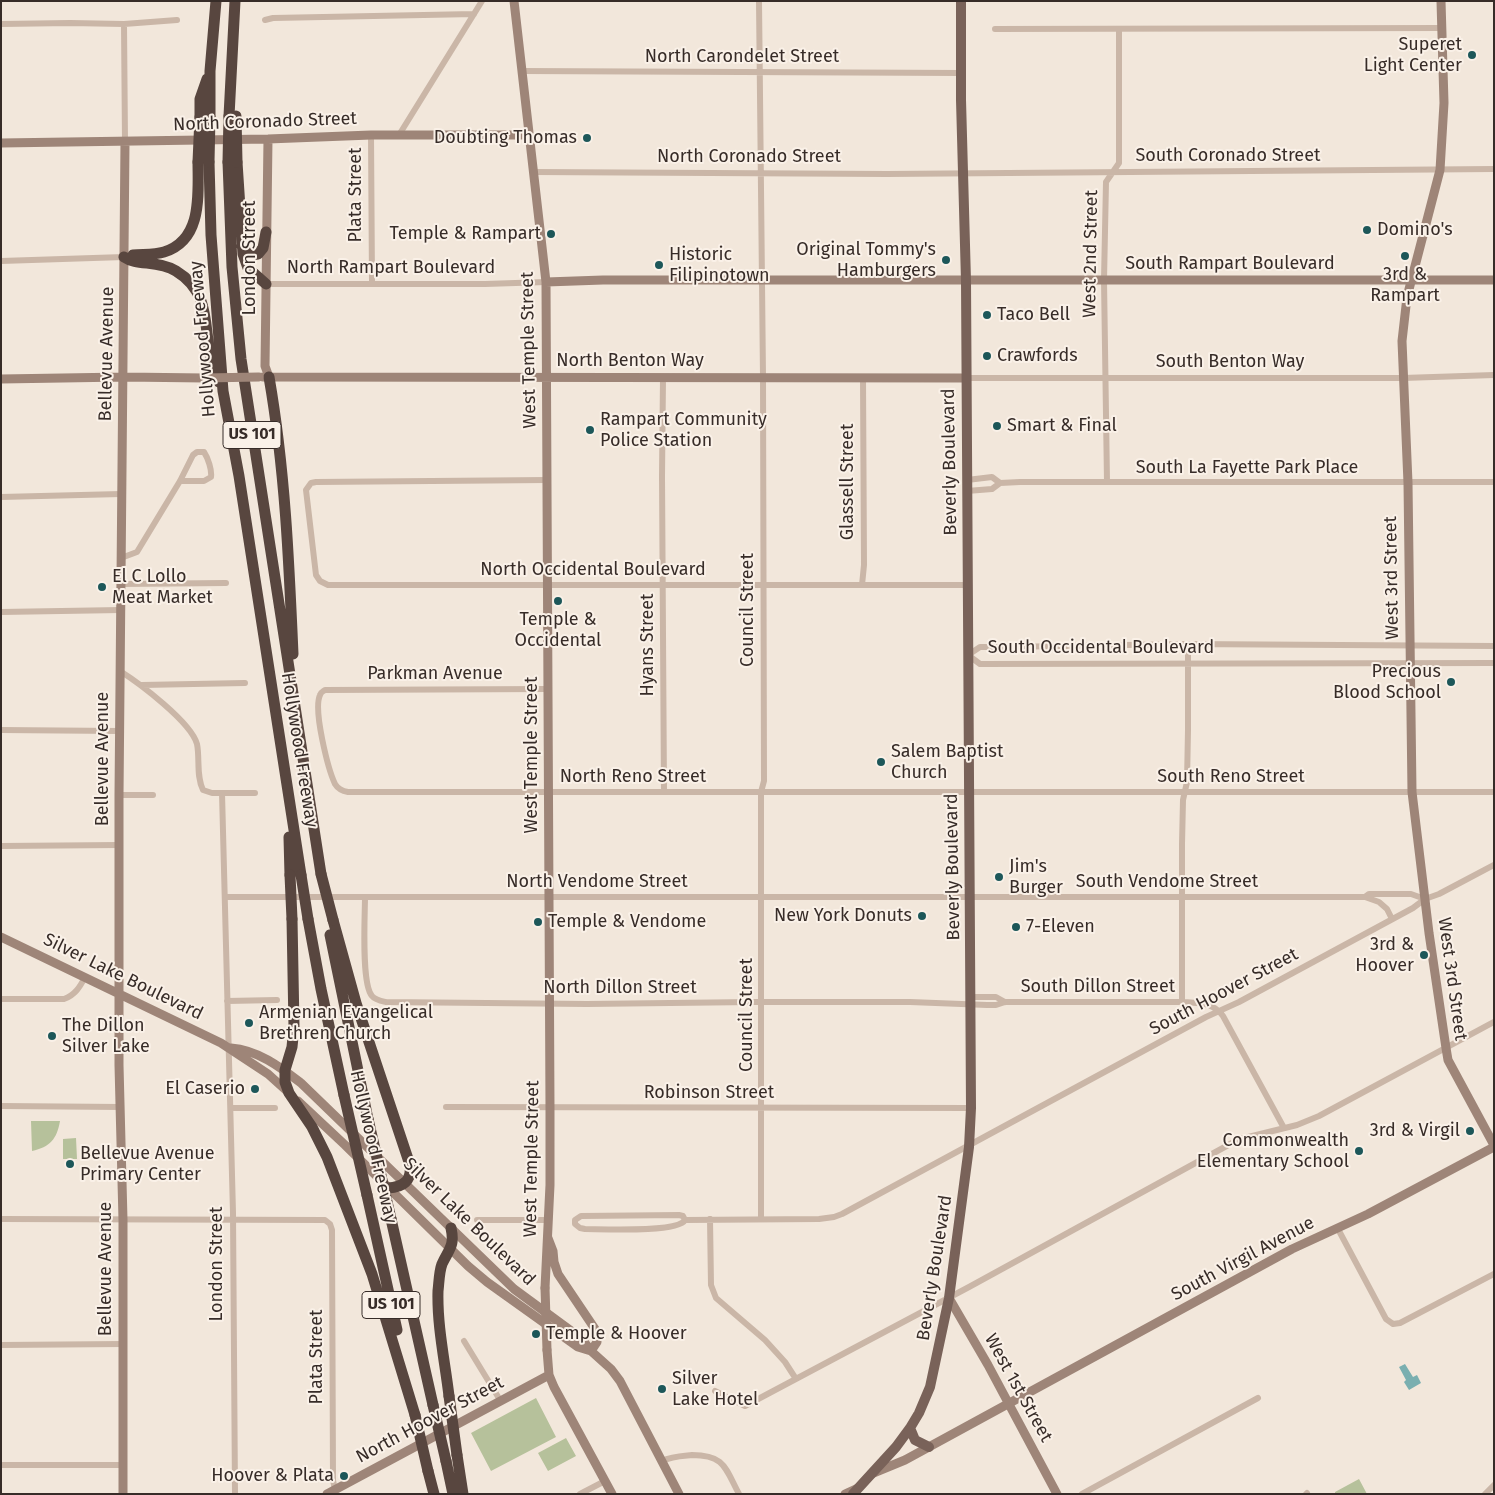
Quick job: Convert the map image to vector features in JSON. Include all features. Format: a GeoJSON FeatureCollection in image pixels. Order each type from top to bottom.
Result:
{"type":"FeatureCollection","features":[{"type":"Feature","properties":{"kind":"highway","name":"Hollywood Freeway"},"geometry":{"type":"LineString","coordinates":[[216,1],[205,117],[204,162],[223,391],[239,476],[289,803],[296,875],[308,920],[344,1095],[434,1494]]}},
{"type":"Feature","properties":{"kind":"highway"},"geometry":{"type":"LineString","coordinates":[[235,1],[233,30],[233,162],[242,246],[248,268],[266,284]]}},
{"type":"Feature","properties":{"kind":"highway"},"geometry":{"type":"LineString","coordinates":[[124,257],[164,252],[180,243],[190,233],[196,216],[204,162]]}},
{"type":"Feature","properties":{"kind":"highway","name":"Hollywood Freeway"},"geometry":{"type":"LineString","coordinates":[[233,162],[232,267],[241,359],[321,874],[368,1119],[454,1494]]}},
{"type":"Feature","properties":{"kind":"highway"},"geometry":{"type":"LineString","coordinates":[[242,246],[251,255],[258,254],[263,248],[266,232]]}},
{"type":"Feature","properties":{"kind":"highway"},"geometry":{"type":"LineString","coordinates":[[124,257],[130,261],[156,263],[166,266],[182,275],[195,289],[204,310],[213,368],[223,391]]}},
{"type":"Feature","properties":{"kind":"highway"},"geometry":{"type":"LineString","coordinates":[[264,377],[279,434],[295,706]]}},
{"type":"Feature","properties":{"kind":"highway"},"geometry":{"type":"LineString","coordinates":[[296,875],[292,919],[293,1038],[284,1070],[285,1082],[289,1093],[312,1127],[327,1157],[372,1274],[415,1415]]}},
{"type":"Feature","properties":{"kind":"highway"},"geometry":{"type":"LineString","coordinates":[[330,920],[408,1157],[411,1172],[409,1178],[405,1184],[397,1188],[388,1188]]}},
{"type":"Feature","properties":{"kind":"highway"},"geometry":{"type":"LineString","coordinates":[[451,1228],[453,1243],[442,1265],[438,1293],[440,1330],[463,1494]]}},
{"type":"Feature","properties":{"kind":"main road","name":"West Temple Street"},"geometry":{"type":"LineString","coordinates":[[514,1],[546,282],[550,1108],[548,1237],[545,1288],[547,1350],[549,1375],[554,1387],[612,1494]]}},
{"type":"Feature","properties":{"kind":"main road","name":"Beverly Boulevard"},"geometry":{"type":"LineString","coordinates":[[857,1492],[910,1428],[919,1413],[930,1387],[949,1298],[969,1146],[971,1001],[968,791],[968,491],[965,378],[966,281],[961,72],[962,1]]}},
{"type":"Feature","properties":{"kind":"main road","name":"West 3rd Street"},"geometry":{"type":"LineString","coordinates":[[1441,1],[1444,103],[1440,170],[1405,305],[1403,332],[1403,378],[1408,483],[1412,792],[1448,1060],[1494,1146]]}},
{"type":"Feature","properties":{"kind":"main road","name":"North Coronado Street"},"geometry":{"type":"LineString","coordinates":[[1,143],[268,139],[371,135],[529,135]]}},
{"type":"Feature","properties":{"kind":"main road","name":"London Street"},"geometry":{"type":"LineString","coordinates":[[264,377],[268,139]]}},
{"type":"Feature","properties":{"kind":"main road","name":"Bellevue Avenue"},"geometry":{"type":"LineString","coordinates":[[123,1494],[123,1220],[119,1065],[119,794],[125,142]]}},
{"type":"Feature","properties":{"kind":"main road","name":"North Rampart Boulevard"},"geometry":{"type":"LineString","coordinates":[[546,282],[603,280],[966,281]]}},
{"type":"Feature","properties":{"kind":"main road","name":"South Rampart Boulevard"},"geometry":{"type":"LineString","coordinates":[[966,281],[1494,280]]}},
{"type":"Feature","properties":{"kind":"main road","name":"North Benton Way"},"geometry":{"type":"LineString","coordinates":[[1,380],[124,377],[410,376],[547,378],[965,378]]}},
{"type":"Feature","properties":{"kind":"main road","name":"Silver Lake Boulevard"},"geometry":{"type":"LineString","coordinates":[[1,937],[196,1030],[229,1048],[268,1074],[345,1145],[451,1250],[488,1282],[578,1346],[591,1351]]}},
{"type":"Feature","properties":{"kind":"main road","name":"Silver Lake Boulevard"},"geometry":{"type":"LineString","coordinates":[[229,1048],[243,1049],[270,1061],[301,1083],[514,1289],[582,1339],[620,1381],[679,1494]]}},
{"type":"Feature","properties":{"kind":"main road","name":"South Virgil Avenue"},"geometry":{"type":"LineString","coordinates":[[871,1474],[905,1460],[1292,1249],[1368,1214],[1494,1146]]}},
{"type":"Feature","properties":{"kind":"main road"},"geometry":{"type":"LineString","coordinates":[[548,1237],[558,1274],[594,1329],[597,1342],[591,1351]]}},
{"type":"Feature","properties":{"kind":"main road","name":"West 1st Street"},"geometry":{"type":"LineString","coordinates":[[949,1298],[1057,1494]]}},
{"type":"Feature","properties":{"kind":"main road","name":"North Hoover Street"},"geometry":{"type":"LineString","coordinates":[[331,1492],[549,1375]]}},
{"type":"Feature","properties":{"kind":"main road"},"geometry":{"type":"LineString","coordinates":[[910,1428],[915,1440],[929,1447]]}},
{"type":"Feature","properties":{"kind":"main road"},"geometry":{"type":"LineString","coordinates":[[845,1494],[857,1492]]}},
{"type":"Feature","properties":{"kind":"street"},"geometry":{"type":"LineString","coordinates":[[399,135],[482,1]]}},
{"type":"Feature","properties":{"kind":"street","name":"Council Street"},"geometry":{"type":"LineString","coordinates":[[760,1],[764,782],[761,792],[761,1218]]}},
{"type":"Feature","properties":{"kind":"street"},"geometry":{"type":"LineString","coordinates":[[265,20],[273,18],[474,14]]}},
{"type":"Feature","properties":{"kind":"street"},"geometry":{"type":"LineString","coordinates":[[1,24],[70,22],[124,24],[177,20]]}},
{"type":"Feature","properties":{"kind":"street","name":"Bellevue Avenue"},"geometry":{"type":"LineString","coordinates":[[124,24],[125,142]]}},
{"type":"Feature","properties":{"kind":"street"},"geometry":{"type":"LineString","coordinates":[[995,30],[1442,28]]}},
{"type":"Feature","properties":{"kind":"street","name":"West 2nd Street"},"geometry":{"type":"LineString","coordinates":[[1107,482],[1104,280],[1106,182],[1119,163],[1119,29]]}},
{"type":"Feature","properties":{"kind":"street","name":"North Carondelet Street"},"geometry":{"type":"LineString","coordinates":[[522,72],[961,72]]}},
{"type":"Feature","properties":{"kind":"street","name":"Plata Street"},"geometry":{"type":"LineString","coordinates":[[371,135],[372,284]]}},
{"type":"Feature","properties":{"kind":"street","name":"South Coronado Street"},"geometry":{"type":"LineString","coordinates":[[963,173],[1494,170]]}},
{"type":"Feature","properties":{"kind":"street","name":"North Coronado Street"},"geometry":{"type":"LineString","coordinates":[[534,172],[963,173]]}},
{"type":"Feature","properties":{"kind":"street"},"geometry":{"type":"LineString","coordinates":[[1,261],[124,257]]}},
{"type":"Feature","properties":{"kind":"street","name":"North Rampart Boulevard"},"geometry":{"type":"LineString","coordinates":[[266,284],[546,282]]}},
{"type":"Feature","properties":{"kind":"street","name":"South Benton Way"},"geometry":{"type":"LineString","coordinates":[[965,378],[1403,378],[1494,375]]}},
{"type":"Feature","properties":{"kind":"street","name":"Hyans Street"},"geometry":{"type":"LineString","coordinates":[[663,378],[664,792]]}},
{"type":"Feature","properties":{"kind":"street","name":"Glassell Street"},"geometry":{"type":"LineString","coordinates":[[862,586],[864,565],[863,378]]}},
{"type":"Feature","properties":{"kind":"street"},"geometry":{"type":"LineString","coordinates":[[121,558],[137,552],[180,481],[192,455],[197,452],[204,452],[212,473],[211,477],[204,481],[180,481]]}},
{"type":"Feature","properties":{"kind":"street","name":"South La Fayette Park Place"},"geometry":{"type":"LineString","coordinates":[[967,480],[992,477],[1000,483]]}},
{"type":"Feature","properties":{"kind":"street","name":"North Occidental Boulevard"},"geometry":{"type":"LineString","coordinates":[[547,480],[316,482],[311,484],[306,490],[316,575],[322,583],[328,585],[968,585]]}},
{"type":"Feature","properties":{"kind":"street","name":"South La Fayette Park Place"},"geometry":{"type":"LineString","coordinates":[[968,491],[992,488],[1000,483],[1494,482]]}},
{"type":"Feature","properties":{"kind":"street"},"geometry":{"type":"LineString","coordinates":[[1,497],[121,494]]}},
{"type":"Feature","properties":{"kind":"street"},"geometry":{"type":"LineString","coordinates":[[120,584],[226,583]]}},
{"type":"Feature","properties":{"kind":"street"},"geometry":{"type":"LineString","coordinates":[[1,612],[120,610]]}},
{"type":"Feature","properties":{"kind":"street"},"geometry":{"type":"LineString","coordinates":[[1182,1002],[1182,844],[1187,782],[1188,644]]}},
{"type":"Feature","properties":{"kind":"street","name":"South Occidental Boulevard"},"geometry":{"type":"LineString","coordinates":[[1494,646],[1188,644],[980,647],[968,655],[980,664],[1494,663]]}},
{"type":"Feature","properties":{"kind":"street"},"geometry":{"type":"LineString","coordinates":[[120,671],[142,685],[192,732],[197,746],[199,776],[203,790],[222,794],[255,793]]}},
{"type":"Feature","properties":{"kind":"street"},"geometry":{"type":"LineString","coordinates":[[142,685],[245,683]]}},
{"type":"Feature","properties":{"kind":"street","name":"Parkman Avenue"},"geometry":{"type":"LineString","coordinates":[[322,692],[329,689],[548,689]]}},
{"type":"Feature","properties":{"kind":"street","name":"North Reno Street"},"geometry":{"type":"LineString","coordinates":[[322,692],[318,700],[321,734],[335,784],[342,791],[968,791]]}},
{"type":"Feature","properties":{"kind":"street"},"geometry":{"type":"LineString","coordinates":[[1,730],[120,731]]}},
{"type":"Feature","properties":{"kind":"street","name":"South Reno Street"},"geometry":{"type":"LineString","coordinates":[[968,791],[1494,792]]}},
{"type":"Feature","properties":{"kind":"street"},"geometry":{"type":"LineString","coordinates":[[119,794],[153,795]]}},
{"type":"Feature","properties":{"kind":"street","name":"London Street"},"geometry":{"type":"LineString","coordinates":[[222,794],[231,1108],[235,1494]]}},
{"type":"Feature","properties":{"kind":"street"},"geometry":{"type":"LineString","coordinates":[[1,846],[119,845]]}},
{"type":"Feature","properties":{"kind":"street","name":"South Hoover Street"},"geometry":{"type":"LineString","coordinates":[[969,1146],[1219,1010],[1239,1002],[1413,908],[1425,899],[1440,894],[1494,865]]}},
{"type":"Feature","properties":{"kind":"street","name":"South Vendome Street"},"geometry":{"type":"LineString","coordinates":[[970,898],[1365,897],[1370,894],[1411,894],[1425,899]]}},
{"type":"Feature","properties":{"kind":"street","name":"North Vendome Street"},"geometry":{"type":"LineString","coordinates":[[224,897],[970,898]]}},
{"type":"Feature","properties":{"kind":"street","name":"North Dillon Street"},"geometry":{"type":"LineString","coordinates":[[365,897],[365,977],[369,992],[376,999],[386,1002],[549,1004],[971,1001]]}},
{"type":"Feature","properties":{"kind":"street"},"geometry":{"type":"LineString","coordinates":[[1365,897],[1379,902],[1392,919]]}},
{"type":"Feature","properties":{"kind":"street"},"geometry":{"type":"LineString","coordinates":[[1,999],[69,998],[78,990],[85,977]]}},
{"type":"Feature","properties":{"kind":"street"},"geometry":{"type":"LineString","coordinates":[[227,1001],[277,1000]]}},
{"type":"Feature","properties":{"kind":"street","name":"South Dillon Street"},"geometry":{"type":"LineString","coordinates":[[971,1001],[996,1005],[1005,1002],[1182,1002],[1208,1004],[1219,1010]]}},
{"type":"Feature","properties":{"kind":"street"},"geometry":{"type":"LineString","coordinates":[[1219,1010],[1284,1128]]}},
{"type":"Feature","properties":{"kind":"street"},"geometry":{"type":"LineString","coordinates":[[716,1391],[745,1406],[949,1298],[1232,1143],[1240,1139],[1297,1125],[1319,1116],[1494,1022]]}},
{"type":"Feature","properties":{"kind":"street"},"geometry":{"type":"LineString","coordinates":[[1,1106],[121,1107]]}},
{"type":"Feature","properties":{"kind":"street","name":"Robinson Street"},"geometry":{"type":"LineString","coordinates":[[446,1107],[971,1108]]}},
{"type":"Feature","properties":{"kind":"street"},"geometry":{"type":"LineString","coordinates":[[231,1108],[275,1108]]}},
{"type":"Feature","properties":{"kind":"street"},"geometry":{"type":"LineString","coordinates":[[684,1220],[834,1217],[969,1146]]}},
{"type":"Feature","properties":{"kind":"street"},"geometry":{"type":"LineString","coordinates":[[581,1216],[683,1216],[684,1220],[678,1226],[665,1228],[584,1229],[575,1224],[575,1220],[581,1216]]}},
{"type":"Feature","properties":{"kind":"street"},"geometry":{"type":"LineString","coordinates":[[1,1219],[233,1220]]}},
{"type":"Feature","properties":{"kind":"street"},"geometry":{"type":"LineString","coordinates":[[710,1219],[710,1284],[716,1298],[765,1340],[785,1362],[796,1379]]}},
{"type":"Feature","properties":{"kind":"street","name":"Plata Street"},"geometry":{"type":"LineString","coordinates":[[233,1220],[325,1220],[330,1224],[332,1240],[331,1492]]}},
{"type":"Feature","properties":{"kind":"street"},"geometry":{"type":"LineString","coordinates":[[477,1220],[548,1220]]}},
{"type":"Feature","properties":{"kind":"street"},"geometry":{"type":"LineString","coordinates":[[1338,1228],[1386,1319],[1393,1324],[1400,1323],[1494,1274]]}},
{"type":"Feature","properties":{"kind":"street"},"geometry":{"type":"LineString","coordinates":[[464,1341],[500,1400]]}},
{"type":"Feature","properties":{"kind":"street"},"geometry":{"type":"LineString","coordinates":[[1,1345],[123,1344]]}},
{"type":"Feature","properties":{"kind":"street"},"geometry":{"type":"LineString","coordinates":[[1082,1494],[1258,1398]]}},
{"type":"Feature","properties":{"kind":"street"},"geometry":{"type":"LineString","coordinates":[[662,1461],[674,1456],[711,1456],[723,1464],[739,1494]]}},
{"type":"Feature","properties":{"kind":"street"},"geometry":{"type":"LineString","coordinates":[[1,1465],[123,1465]]}},
{"type":"Feature","properties":{"kind":"street"},"geometry":{"type":"LineString","coordinates":[[580,1494],[605,1481]]}},
{"type":"Feature","properties":{"kind":"street"},"geometry":{"type":"LineString","coordinates":[[1485,1494],[1494,1485]]}},
{"type":"Feature","properties":{"kind":"green space"},"geometry":{"type":"Polygon","coordinates":[[[31,1121],[60,1121],[57,1133],[52,1141],[44,1147],[32,1151],[31,1121]]]}},
{"type":"Feature","properties":{"kind":"green space"},"geometry":{"type":"Polygon","coordinates":[[[76,1138],[77,1159],[63,1159],[63,1139],[76,1138]]]}},
{"type":"Feature","properties":{"kind":"green space"},"geometry":{"type":"Polygon","coordinates":[[[536,1398],[556,1437],[491,1471],[471,1433],[536,1398]]]}},
{"type":"Feature","properties":{"kind":"green space"},"geometry":{"type":"Polygon","coordinates":[[[566,1438],[576,1456],[548,1471],[538,1453],[566,1438]]]}},
{"type":"Feature","properties":{"kind":"green space"},"geometry":{"type":"Polygon","coordinates":[[[1359,1479],[1367,1494],[1335,1494],[1335,1492],[1359,1479]]]}},
{"type":"Feature","properties":{"kind":"water"},"geometry":{"type":"Polygon","coordinates":[[[1405,1364],[1413,1377],[1417,1375],[1421,1383],[1409,1390],[1399,1367],[1405,1364]]]}},
{"type":"Feature","properties":{"kind":"place","name":"Superet Light Center"},"geometry":{"type":"Point","coordinates":[1472,55]}},
{"type":"Feature","properties":{"kind":"place","name":"Doubting Thomas"},"geometry":{"type":"Point","coordinates":[587,138]}},
{"type":"Feature","properties":{"kind":"place","name":"Domino's"},"geometry":{"type":"Point","coordinates":[1367,230]}},
{"type":"Feature","properties":{"kind":"place","name":"Temple & Rampart"},"geometry":{"type":"Point","coordinates":[551,234]}},
{"type":"Feature","properties":{"kind":"place","name":"3rd & Rampart"},"geometry":{"type":"Point","coordinates":[1405,256]}},
{"type":"Feature","properties":{"kind":"place","name":"Original Tommy's Hamburgers"},"geometry":{"type":"Point","coordinates":[946,260]}},
{"type":"Feature","properties":{"kind":"place","name":"Historic Filipinotown"},"geometry":{"type":"Point","coordinates":[659,265]}},
{"type":"Feature","properties":{"kind":"place","name":"Taco Bell"},"geometry":{"type":"Point","coordinates":[987,315]}},
{"type":"Feature","properties":{"kind":"place","name":"Crawfords"},"geometry":{"type":"Point","coordinates":[987,356]}},
{"type":"Feature","properties":{"kind":"place","name":"Smart & Final"},"geometry":{"type":"Point","coordinates":[997,426]}},
{"type":"Feature","properties":{"kind":"place","name":"Rampart Community Police Station"},"geometry":{"type":"Point","coordinates":[590,430]}},
{"type":"Feature","properties":{"kind":"place","name":"El C Lollo Meat Market"},"geometry":{"type":"Point","coordinates":[102,587]}},
{"type":"Feature","properties":{"kind":"place","name":"Temple & Occidental"},"geometry":{"type":"Point","coordinates":[558,601]}},
{"type":"Feature","properties":{"kind":"place","name":"Precious Blood School"},"geometry":{"type":"Point","coordinates":[1451,682]}},
{"type":"Feature","properties":{"kind":"place","name":"Salem Baptist Church"},"geometry":{"type":"Point","coordinates":[881,762]}},
{"type":"Feature","properties":{"kind":"place","name":"Jim's Burger"},"geometry":{"type":"Point","coordinates":[999,877]}},
{"type":"Feature","properties":{"kind":"place","name":"New York Donuts"},"geometry":{"type":"Point","coordinates":[922,916]}},
{"type":"Feature","properties":{"kind":"place","name":"Temple & Vendome"},"geometry":{"type":"Point","coordinates":[538,922]}},
{"type":"Feature","properties":{"kind":"place","name":"7-Eleven"},"geometry":{"type":"Point","coordinates":[1016,927]}},
{"type":"Feature","properties":{"kind":"place","name":"3rd & Hoover"},"geometry":{"type":"Point","coordinates":[1424,955]}},
{"type":"Feature","properties":{"kind":"place","name":"Armenian Evangelical Brethren Church"},"geometry":{"type":"Point","coordinates":[249,1023]}},
{"type":"Feature","properties":{"kind":"place","name":"The Dillon Silver Lake"},"geometry":{"type":"Point","coordinates":[52,1036]}},
{"type":"Feature","properties":{"kind":"place","name":"El Caserio"},"geometry":{"type":"Point","coordinates":[255,1089]}},
{"type":"Feature","properties":{"kind":"place","name":"3rd & Virgil"},"geometry":{"type":"Point","coordinates":[1470,1131]}},
{"type":"Feature","properties":{"kind":"place","name":"Commonwealth Elementary School"},"geometry":{"type":"Point","coordinates":[1359,1151]}},
{"type":"Feature","properties":{"kind":"place","name":"Bellevue Avenue Primary Center"},"geometry":{"type":"Point","coordinates":[70,1164]}},
{"type":"Feature","properties":{"kind":"place","name":"Temple & Hoover"},"geometry":{"type":"Point","coordinates":[536,1334]}},
{"type":"Feature","properties":{"kind":"place","name":"Silver Lake Hotel"},"geometry":{"type":"Point","coordinates":[662,1389]}},
{"type":"Feature","properties":{"kind":"place","name":"Hoover & Plata"},"geometry":{"type":"Point","coordinates":[344,1476]}}]}
